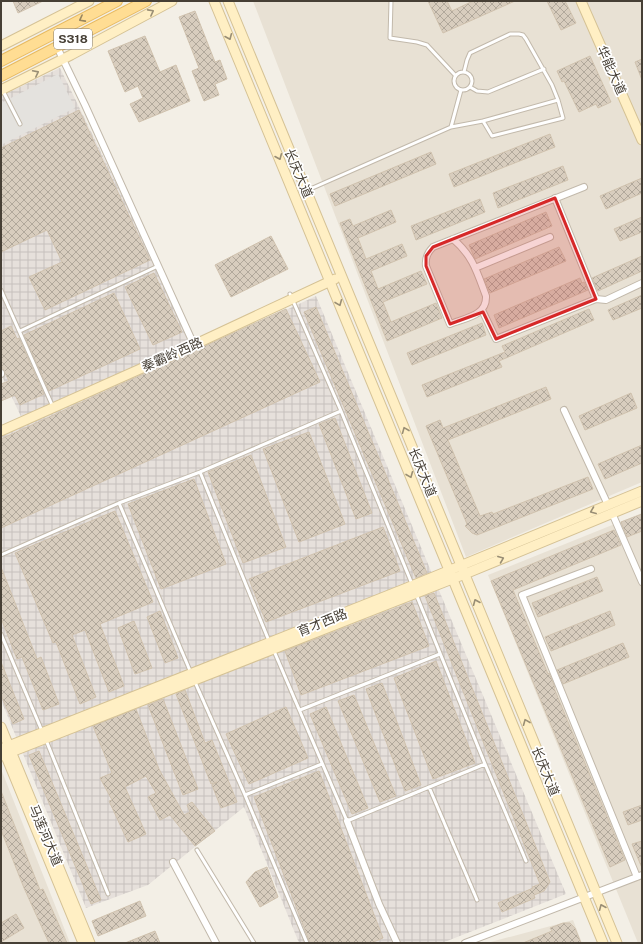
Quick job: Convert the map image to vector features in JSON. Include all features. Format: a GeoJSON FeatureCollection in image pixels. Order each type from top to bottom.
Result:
{"type":"FeatureCollection","features":[{"type":"Feature","properties":{"kind":"main road"},"geometry":{"type":"LineString","coordinates":[[1,46],[89,1]]}},
{"type":"Feature","properties":{"kind":"main road","name":"S318"},"geometry":{"type":"LineString","coordinates":[[1,61],[117,1]]}},
{"type":"Feature","properties":{"kind":"main road","name":"S318"},"geometry":{"type":"LineString","coordinates":[[1,76],[146,1]]}},
{"type":"Feature","properties":{"kind":"main road"},"geometry":{"type":"LineString","coordinates":[[1,90],[172,1]]}},
{"type":"Feature","properties":{"kind":"main road","name":"长庆大道"},"geometry":{"type":"LineString","coordinates":[[214,1],[604,943]]}},
{"type":"Feature","properties":{"kind":"main road","name":"长庆大道"},"geometry":{"type":"LineString","coordinates":[[228,1],[617,943]]}},
{"type":"Feature","properties":{"kind":"main road","name":"华能大道"},"geometry":{"type":"LineString","coordinates":[[581,1],[642,140]]}},
{"type":"Feature","properties":{"kind":"main road","name":"华能大道"},"geometry":{"type":"LineString","coordinates":[[587,1],[642,127]]}},
{"type":"Feature","properties":{"kind":"main road","name":"秦霸岭西路"},"geometry":{"type":"LineString","coordinates":[[1,426],[52,405],[193,342],[341,273]]}},
{"type":"Feature","properties":{"kind":"main road","name":"秦霸岭西路"},"geometry":{"type":"LineString","coordinates":[[1,431],[52,405]]}},
{"type":"Feature","properties":{"kind":"main road","name":"育才西路"},"geometry":{"type":"LineString","coordinates":[[4,750],[451,574],[610,509],[642,491]]}},
{"type":"Feature","properties":{"kind":"main road","name":"育才西路"},"geometry":{"type":"LineString","coordinates":[[610,509],[642,501]]}},
{"type":"Feature","properties":{"kind":"main road","name":"马莲河大道"},"geometry":{"type":"LineString","coordinates":[[1,727],[4,750],[83,943]]}},
{"type":"Feature","properties":{"kind":"main road","name":"马莲河大道"},"geometry":{"type":"LineString","coordinates":[[4,750],[90,943]]}},
{"type":"Feature","properties":{"kind":"street"},"geometry":{"type":"LineString","coordinates":[[57,47],[86,105],[193,342]]}},
{"type":"Feature","properties":{"kind":"street"},"geometry":{"type":"LineString","coordinates":[[453,239],[464,248],[475,268],[486,296],[485,306],[478,314],[450,324],[426,266],[425,261],[429,251],[433,247],[584,186]]}},
{"type":"Feature","properties":{"kind":"street"},"geometry":{"type":"LineString","coordinates":[[555,198],[596,299]]}},
{"type":"Feature","properties":{"kind":"street"},"geometry":{"type":"LineString","coordinates":[[475,268],[550,237]]}},
{"type":"Feature","properties":{"kind":"street"},"geometry":{"type":"LineString","coordinates":[[482,310],[496,339],[596,299],[606,300],[642,283]]}},
{"type":"Feature","properties":{"kind":"street"},"geometry":{"type":"LineString","coordinates":[[564,410],[642,582]]}},
{"type":"Feature","properties":{"kind":"street"},"geometry":{"type":"LineString","coordinates":[[465,943],[639,876],[522,595],[591,569]]}},
{"type":"Feature","properties":{"kind":"street"},"geometry":{"type":"LineString","coordinates":[[347,821],[379,904],[397,943]]}},
{"type":"Feature","properties":{"kind":"street"},"geometry":{"type":"LineString","coordinates":[[173,862],[216,943]]}},
{"type":"Feature","properties":{"kind":"lane"},"geometry":{"type":"LineString","coordinates":[[391,1],[390,38],[427,45],[456,75]]}},
{"type":"Feature","properties":{"kind":"lane"},"geometry":{"type":"LineString","coordinates":[[464,72],[466,60],[470,53],[510,34],[519,34],[526,39],[544,69],[558,100],[563,118],[492,136],[483,121]]}},
{"type":"Feature","properties":{"kind":"lane"},"geometry":{"type":"LineString","coordinates":[[470,86],[477,91],[488,92],[544,69]]}},
{"type":"Feature","properties":{"kind":"lane"},"geometry":{"type":"LineString","coordinates":[[464,72],[467,73],[472,81],[470,86],[464,90],[461,90],[456,87],[454,81],[456,75],[464,72]]}},
{"type":"Feature","properties":{"kind":"lane"},"geometry":{"type":"LineString","coordinates":[[1,90],[20,124]]}},
{"type":"Feature","properties":{"kind":"lane"},"geometry":{"type":"LineString","coordinates":[[451,127],[461,90]]}},
{"type":"Feature","properties":{"kind":"lane"},"geometry":{"type":"LineString","coordinates":[[306,191],[451,127],[483,121],[558,100]]}},
{"type":"Feature","properties":{"kind":"lane"},"geometry":{"type":"LineString","coordinates":[[20,331],[158,266]]}},
{"type":"Feature","properties":{"kind":"lane"},"geometry":{"type":"LineString","coordinates":[[1,290],[52,405]]}},
{"type":"Feature","properties":{"kind":"lane"},"geometry":{"type":"LineString","coordinates":[[291,297],[341,411],[526,861]]}},
{"type":"Feature","properties":{"kind":"lane"},"geometry":{"type":"LineString","coordinates":[[1,555],[119,503],[200,472],[341,411]]}},
{"type":"Feature","properties":{"kind":"lane"},"geometry":{"type":"LineString","coordinates":[[200,472],[271,646],[347,821],[485,764]]}},
{"type":"Feature","properties":{"kind":"lane"},"geometry":{"type":"LineString","coordinates":[[119,503],[245,795],[306,943]]}},
{"type":"Feature","properties":{"kind":"lane"},"geometry":{"type":"LineString","coordinates":[[1,634],[44,735],[108,894]]}},
{"type":"Feature","properties":{"kind":"lane"},"geometry":{"type":"LineString","coordinates":[[300,710],[440,654]]}},
{"type":"Feature","properties":{"kind":"lane"},"geometry":{"type":"LineString","coordinates":[[245,795],[322,764]]}},
{"type":"Feature","properties":{"kind":"lane"},"geometry":{"type":"LineString","coordinates":[[429,787],[477,900]]}},
{"type":"Feature","properties":{"kind":"lane"},"geometry":{"type":"LineString","coordinates":[[197,850],[254,943]]}},
{"type":"Feature","properties":{"kind":"highlighted area"},"geometry":{"type":"Polygon","coordinates":[[[555,198],[596,299],[496,339],[483,312],[450,324],[426,266],[426,256],[433,247],[555,198]]]}},
{"type":"Feature","properties":{"kind":"shaded area"},"geometry":{"type":"Polygon","coordinates":[[[253,1],[642,1],[642,482],[466,557],[253,1]]]}},
{"type":"Feature","properties":{"kind":"shaded area"},"geometry":{"type":"Polygon","coordinates":[[[60,68],[198,351],[316,296],[566,894],[442,943],[299,943],[244,807],[148,885],[86,908],[1,700],[1,435],[24,423],[1,374],[1,96],[60,68]]]}},
{"type":"Feature","properties":{"kind":"shaded area"},"geometry":{"type":"Polygon","coordinates":[[[58,74],[75,108],[1,145],[1,103],[58,74]]]}},
{"type":"Feature","properties":{"kind":"shaded area"},"geometry":{"type":"Polygon","coordinates":[[[642,513],[642,943],[638,943],[488,575],[642,513]]]}},
{"type":"Feature","properties":{"kind":"shaded area"},"geometry":{"type":"Polygon","coordinates":[[[1,769],[70,943],[1,943],[1,769]]]}},
{"type":"Feature","properties":{"kind":"shaded area"},"geometry":{"type":"Polygon","coordinates":[[[573,920],[582,943],[487,943],[573,920]]]}},
{"type":"Feature","properties":{"kind":"building"},"geometry":{"type":"Polygon","coordinates":[[[13,1],[43,1],[18,13],[13,1]]]}},
{"type":"Feature","properties":{"kind":"building"},"geometry":{"type":"Polygon","coordinates":[[[428,1],[447,1],[452,11],[473,1],[515,1],[443,33],[428,1]]]}},
{"type":"Feature","properties":{"kind":"building"},"geometry":{"type":"Polygon","coordinates":[[[547,1],[565,1],[576,23],[561,30],[547,1]]]}},
{"type":"Feature","properties":{"kind":"building"},"geometry":{"type":"Polygon","coordinates":[[[195,11],[215,62],[220,60],[227,79],[215,84],[219,95],[204,101],[192,71],[199,68],[179,17],[195,11]]]}},
{"type":"Feature","properties":{"kind":"building"},"geometry":{"type":"Polygon","coordinates":[[[145,36],[160,72],[176,65],[190,101],[139,122],[130,104],[143,98],[138,86],[125,92],[108,51],[145,36]]]}},
{"type":"Feature","properties":{"kind":"building"},"geometry":{"type":"Polygon","coordinates":[[[590,56],[611,102],[598,108],[596,104],[579,112],[564,81],[562,82],[557,71],[590,56]]]}},
{"type":"Feature","properties":{"kind":"building"},"geometry":{"type":"Polygon","coordinates":[[[642,59],[642,80],[635,62],[642,59]]]}},
{"type":"Feature","properties":{"kind":"building"},"geometry":{"type":"Polygon","coordinates":[[[79,110],[150,260],[45,310],[29,277],[62,262],[47,230],[1,252],[1,148],[79,110]]]}},
{"type":"Feature","properties":{"kind":"building"},"geometry":{"type":"Polygon","coordinates":[[[550,134],[555,147],[454,187],[449,174],[550,134]]]}},
{"type":"Feature","properties":{"kind":"building"},"geometry":{"type":"Polygon","coordinates":[[[431,152],[436,164],[335,206],[330,194],[431,152]]]}},
{"type":"Feature","properties":{"kind":"building"},"geometry":{"type":"Polygon","coordinates":[[[563,166],[568,180],[498,208],[493,193],[563,166]]]}},
{"type":"Feature","properties":{"kind":"building"},"geometry":{"type":"Polygon","coordinates":[[[642,178],[642,193],[606,209],[600,196],[642,178]]]}},
{"type":"Feature","properties":{"kind":"building"},"geometry":{"type":"Polygon","coordinates":[[[480,199],[485,212],[416,240],[411,226],[480,199]]]}},
{"type":"Feature","properties":{"kind":"building"},"geometry":{"type":"Polygon","coordinates":[[[391,210],[396,222],[358,238],[366,259],[402,244],[407,256],[371,271],[378,289],[421,271],[427,284],[383,302],[391,322],[436,303],[442,318],[387,341],[340,223],[350,219],[353,226],[391,210]]]}},
{"type":"Feature","properties":{"kind":"building"},"geometry":{"type":"Polygon","coordinates":[[[546,212],[552,226],[475,259],[469,245],[546,212]]]}},
{"type":"Feature","properties":{"kind":"building"},"geometry":{"type":"Polygon","coordinates":[[[642,217],[642,232],[620,241],[614,229],[642,217]]]}},
{"type":"Feature","properties":{"kind":"building"},"geometry":{"type":"Polygon","coordinates":[[[271,236],[288,269],[231,297],[215,265],[271,236]]]}},
{"type":"Feature","properties":{"kind":"building"},"geometry":{"type":"Polygon","coordinates":[[[559,247],[566,261],[490,293],[484,279],[559,247]]]}},
{"type":"Feature","properties":{"kind":"building"},"geometry":{"type":"Polygon","coordinates":[[[642,256],[642,271],[598,291],[592,278],[642,256]]]}},
{"type":"Feature","properties":{"kind":"building"},"geometry":{"type":"Polygon","coordinates":[[[154,273],[182,332],[153,345],[125,287],[154,273]]]}},
{"type":"Feature","properties":{"kind":"building"},"geometry":{"type":"Polygon","coordinates":[[[580,278],[588,290],[499,328],[494,315],[580,278]]]}},
{"type":"Feature","properties":{"kind":"building"},"geometry":{"type":"Polygon","coordinates":[[[114,293],[140,349],[49,391],[24,335],[114,293]]]}},
{"type":"Feature","properties":{"kind":"building"},"geometry":{"type":"Polygon","coordinates":[[[642,295],[642,308],[613,320],[608,310],[642,295]]]}},
{"type":"Feature","properties":{"kind":"building"},"geometry":{"type":"Polygon","coordinates":[[[316,307],[427,573],[416,578],[304,312],[316,307]]]}},
{"type":"Feature","properties":{"kind":"building"},"geometry":{"type":"Polygon","coordinates":[[[286,309],[320,382],[1,528],[1,439],[286,309]]]}},
{"type":"Feature","properties":{"kind":"building"},"geometry":{"type":"Polygon","coordinates":[[[589,309],[594,320],[499,361],[502,367],[427,397],[422,385],[505,352],[502,346],[589,309]]]}},
{"type":"Feature","properties":{"kind":"building"},"geometry":{"type":"Polygon","coordinates":[[[482,323],[486,335],[412,365],[407,353],[482,323]]]}},
{"type":"Feature","properties":{"kind":"building"},"geometry":{"type":"Polygon","coordinates":[[[11,326],[17,339],[19,338],[44,394],[20,405],[15,395],[1,401],[1,384],[9,381],[1,365],[1,331],[11,326]]]}},
{"type":"Feature","properties":{"kind":"building"},"geometry":{"type":"Polygon","coordinates":[[[546,387],[551,399],[448,440],[480,516],[492,512],[493,514],[588,477],[593,489],[477,535],[472,533],[465,526],[467,524],[426,426],[440,420],[443,428],[546,387]]]}},
{"type":"Feature","properties":{"kind":"building"},"geometry":{"type":"Polygon","coordinates":[[[631,393],[637,408],[585,430],[579,416],[631,393]]]}},
{"type":"Feature","properties":{"kind":"building"},"geometry":{"type":"Polygon","coordinates":[[[335,418],[372,513],[356,519],[319,424],[335,418]]]}},
{"type":"Feature","properties":{"kind":"building"},"geometry":{"type":"Polygon","coordinates":[[[309,432],[345,524],[299,542],[263,449],[309,432]]]}},
{"type":"Feature","properties":{"kind":"building"},"geometry":{"type":"Polygon","coordinates":[[[642,445],[642,463],[605,479],[598,464],[642,445]]]}},
{"type":"Feature","properties":{"kind":"building"},"geometry":{"type":"Polygon","coordinates":[[[251,455],[286,547],[243,563],[208,472],[251,455]]]}},
{"type":"Feature","properties":{"kind":"building"},"geometry":{"type":"Polygon","coordinates":[[[194,479],[226,564],[161,589],[128,504],[194,479]]]}},
{"type":"Feature","properties":{"kind":"building"},"geometry":{"type":"Polygon","coordinates":[[[115,511],[153,602],[100,624],[124,686],[109,692],[85,630],[72,635],[96,697],[80,704],[56,642],[53,643],[15,553],[115,511]]]}},
{"type":"Feature","properties":{"kind":"building"},"geometry":{"type":"Polygon","coordinates":[[[642,514],[642,531],[627,537],[621,522],[642,514]]]}},
{"type":"Feature","properties":{"kind":"building"},"geometry":{"type":"Polygon","coordinates":[[[383,527],[400,571],[266,622],[249,579],[383,527]]]}},
{"type":"Feature","properties":{"kind":"building"},"geometry":{"type":"Polygon","coordinates":[[[614,530],[621,545],[513,590],[548,674],[549,673],[555,687],[554,688],[625,860],[610,867],[491,581],[614,530]]]}},
{"type":"Feature","properties":{"kind":"building"},"geometry":{"type":"Polygon","coordinates":[[[1,567],[37,659],[41,657],[59,704],[43,710],[22,657],[17,659],[1,618],[1,567]]]}},
{"type":"Feature","properties":{"kind":"building"},"geometry":{"type":"Polygon","coordinates":[[[597,577],[603,591],[538,617],[532,603],[597,577]]]}},
{"type":"Feature","properties":{"kind":"building"},"geometry":{"type":"Polygon","coordinates":[[[434,593],[550,882],[544,891],[534,895],[535,898],[502,912],[498,903],[540,884],[425,596],[434,593]]]}},
{"type":"Feature","properties":{"kind":"building"},"geometry":{"type":"Polygon","coordinates":[[[412,602],[429,646],[301,695],[285,651],[412,602]]]}},
{"type":"Feature","properties":{"kind":"building"},"geometry":{"type":"Polygon","coordinates":[[[160,611],[178,658],[165,663],[147,617],[160,611]]]}},
{"type":"Feature","properties":{"kind":"building"},"geometry":{"type":"Polygon","coordinates":[[[610,611],[615,625],[551,651],[545,637],[610,611]]]}},
{"type":"Feature","properties":{"kind":"building"},"geometry":{"type":"Polygon","coordinates":[[[134,621],[152,668],[135,674],[118,628],[134,621]]]}},
{"type":"Feature","properties":{"kind":"building"},"geometry":{"type":"Polygon","coordinates":[[[623,643],[629,657],[563,684],[557,670],[623,643]]]}},
{"type":"Feature","properties":{"kind":"building"},"geometry":{"type":"Polygon","coordinates":[[[436,661],[475,763],[433,779],[394,678],[436,661]]]}},
{"type":"Feature","properties":{"kind":"building"},"geometry":{"type":"Polygon","coordinates":[[[1,662],[24,719],[13,724],[1,695],[1,662]]]}},
{"type":"Feature","properties":{"kind":"building"},"geometry":{"type":"Polygon","coordinates":[[[382,683],[421,785],[405,791],[366,689],[382,683]]]}},
{"type":"Feature","properties":{"kind":"building"},"geometry":{"type":"Polygon","coordinates":[[[185,690],[205,743],[212,740],[237,802],[221,808],[212,785],[217,782],[211,784],[176,694],[185,690]]]}},
{"type":"Feature","properties":{"kind":"building"},"geometry":{"type":"Polygon","coordinates":[[[354,695],[396,796],[380,802],[338,701],[354,695]]]}},
{"type":"Feature","properties":{"kind":"building"},"geometry":{"type":"Polygon","coordinates":[[[163,699],[198,789],[183,795],[148,705],[163,699]]]}},
{"type":"Feature","properties":{"kind":"building"},"geometry":{"type":"Polygon","coordinates":[[[286,707],[308,758],[249,784],[226,734],[286,707]]]}},
{"type":"Feature","properties":{"kind":"building"},"geometry":{"type":"Polygon","coordinates":[[[326,707],[368,808],[352,814],[310,714],[326,707]]]}},
{"type":"Feature","properties":{"kind":"building"},"geometry":{"type":"Polygon","coordinates":[[[136,709],[159,769],[184,815],[190,812],[187,805],[192,802],[215,831],[195,846],[170,815],[160,820],[148,797],[156,793],[146,776],[125,787],[146,834],[128,842],[109,801],[112,800],[100,778],[112,773],[93,726],[136,709]]]}},
{"type":"Feature","properties":{"kind":"building"},"geometry":{"type":"Polygon","coordinates":[[[39,751],[101,900],[91,904],[29,755],[39,751]]]}},
{"type":"Feature","properties":{"kind":"building"},"geometry":{"type":"Polygon","coordinates":[[[319,771],[383,938],[371,943],[310,943],[254,797],[319,771]]]}},
{"type":"Feature","properties":{"kind":"building"},"geometry":{"type":"Polygon","coordinates":[[[1,791],[40,890],[43,889],[67,943],[49,943],[24,888],[1,830],[1,791]]]}},
{"type":"Feature","properties":{"kind":"building"},"geometry":{"type":"Polygon","coordinates":[[[642,805],[642,820],[628,825],[623,812],[642,805]]]}},
{"type":"Feature","properties":{"kind":"building"},"geometry":{"type":"Polygon","coordinates":[[[642,841],[642,868],[632,844],[642,841]]]}},
{"type":"Feature","properties":{"kind":"building"},"geometry":{"type":"Polygon","coordinates":[[[267,867],[278,897],[260,907],[246,882],[255,872],[267,867]]]}},
{"type":"Feature","properties":{"kind":"building"},"geometry":{"type":"Polygon","coordinates":[[[140,901],[146,916],[98,936],[92,921],[140,901]]]}},
{"type":"Feature","properties":{"kind":"building"},"geometry":{"type":"Polygon","coordinates":[[[16,914],[24,928],[1,942],[1,923],[16,914]]]}},
{"type":"Feature","properties":{"kind":"building"},"geometry":{"type":"Polygon","coordinates":[[[563,923],[570,923],[575,928],[581,943],[523,943],[552,931],[550,928],[563,923]]]}},
{"type":"Feature","properties":{"kind":"building"},"geometry":{"type":"Polygon","coordinates":[[[155,931],[160,943],[125,943],[155,931]]]}}]}
